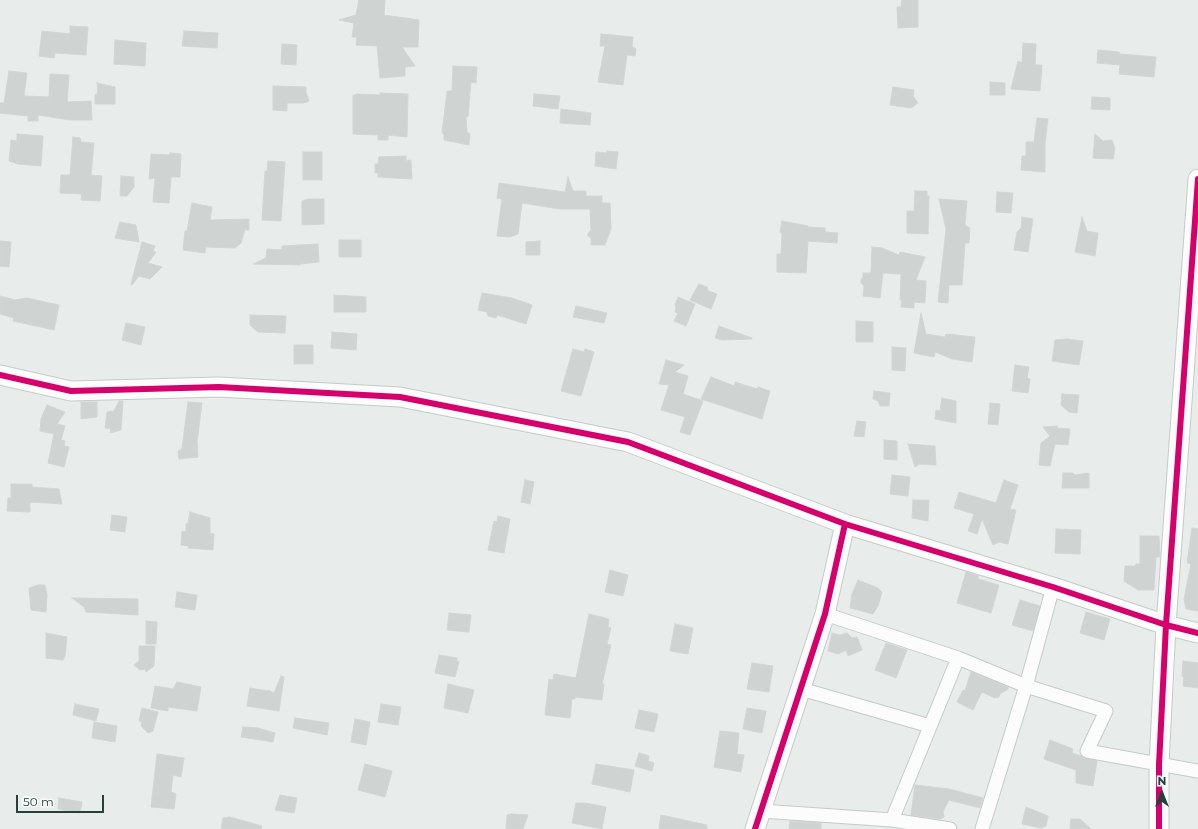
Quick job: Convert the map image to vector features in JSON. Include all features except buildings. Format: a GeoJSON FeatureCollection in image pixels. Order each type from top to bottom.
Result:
{"type":"FeatureCollection","features":[{"type":"Feature","properties":{"kind":"street"},"geometry":{"type":"LineString","coordinates":[[1159,829],[1159,764],[1166,625],[1198,179]]}},
{"type":"Feature","properties":{"kind":"street"},"geometry":{"type":"LineString","coordinates":[[0,375],[71,390],[219,387],[400,397],[628,442],[845,524],[1053,587],[1166,625],[1198,633]]}},
{"type":"Feature","properties":{"kind":"street"},"geometry":{"type":"LineString","coordinates":[[756,829],[826,614],[845,524]]}},
{"type":"Feature","properties":{"kind":"street"},"geometry":{"type":"LineString","coordinates":[[982,829],[1026,686],[1053,587]]}},
{"type":"Feature","properties":{"kind":"street"},"geometry":{"type":"LineString","coordinates":[[826,614],[958,658],[1026,686],[1106,711],[1087,751],[1198,771]]}},
{"type":"Feature","properties":{"kind":"street"},"geometry":{"type":"LineString","coordinates":[[892,820],[958,658]]}},
{"type":"Feature","properties":{"kind":"street"},"geometry":{"type":"LineString","coordinates":[[801,689],[930,726]]}},
{"type":"Feature","properties":{"kind":"street"},"geometry":{"type":"LineString","coordinates":[[761,811],[892,820],[950,829]]}},
{"type":"Feature","properties":{"kind":"cycle path"},"geometry":{"type":"LineString","coordinates":[[1159,829],[1159,765],[1166,625],[1198,179]]}},
{"type":"Feature","properties":{"kind":"cycle path"},"geometry":{"type":"LineString","coordinates":[[0,375],[71,391],[219,387],[400,397],[628,442],[845,524]]}},
{"type":"Feature","properties":{"kind":"cycle path"},"geometry":{"type":"LineString","coordinates":[[755,829],[825,614],[845,524],[1053,587],[1166,625],[1198,633]]}}]}
